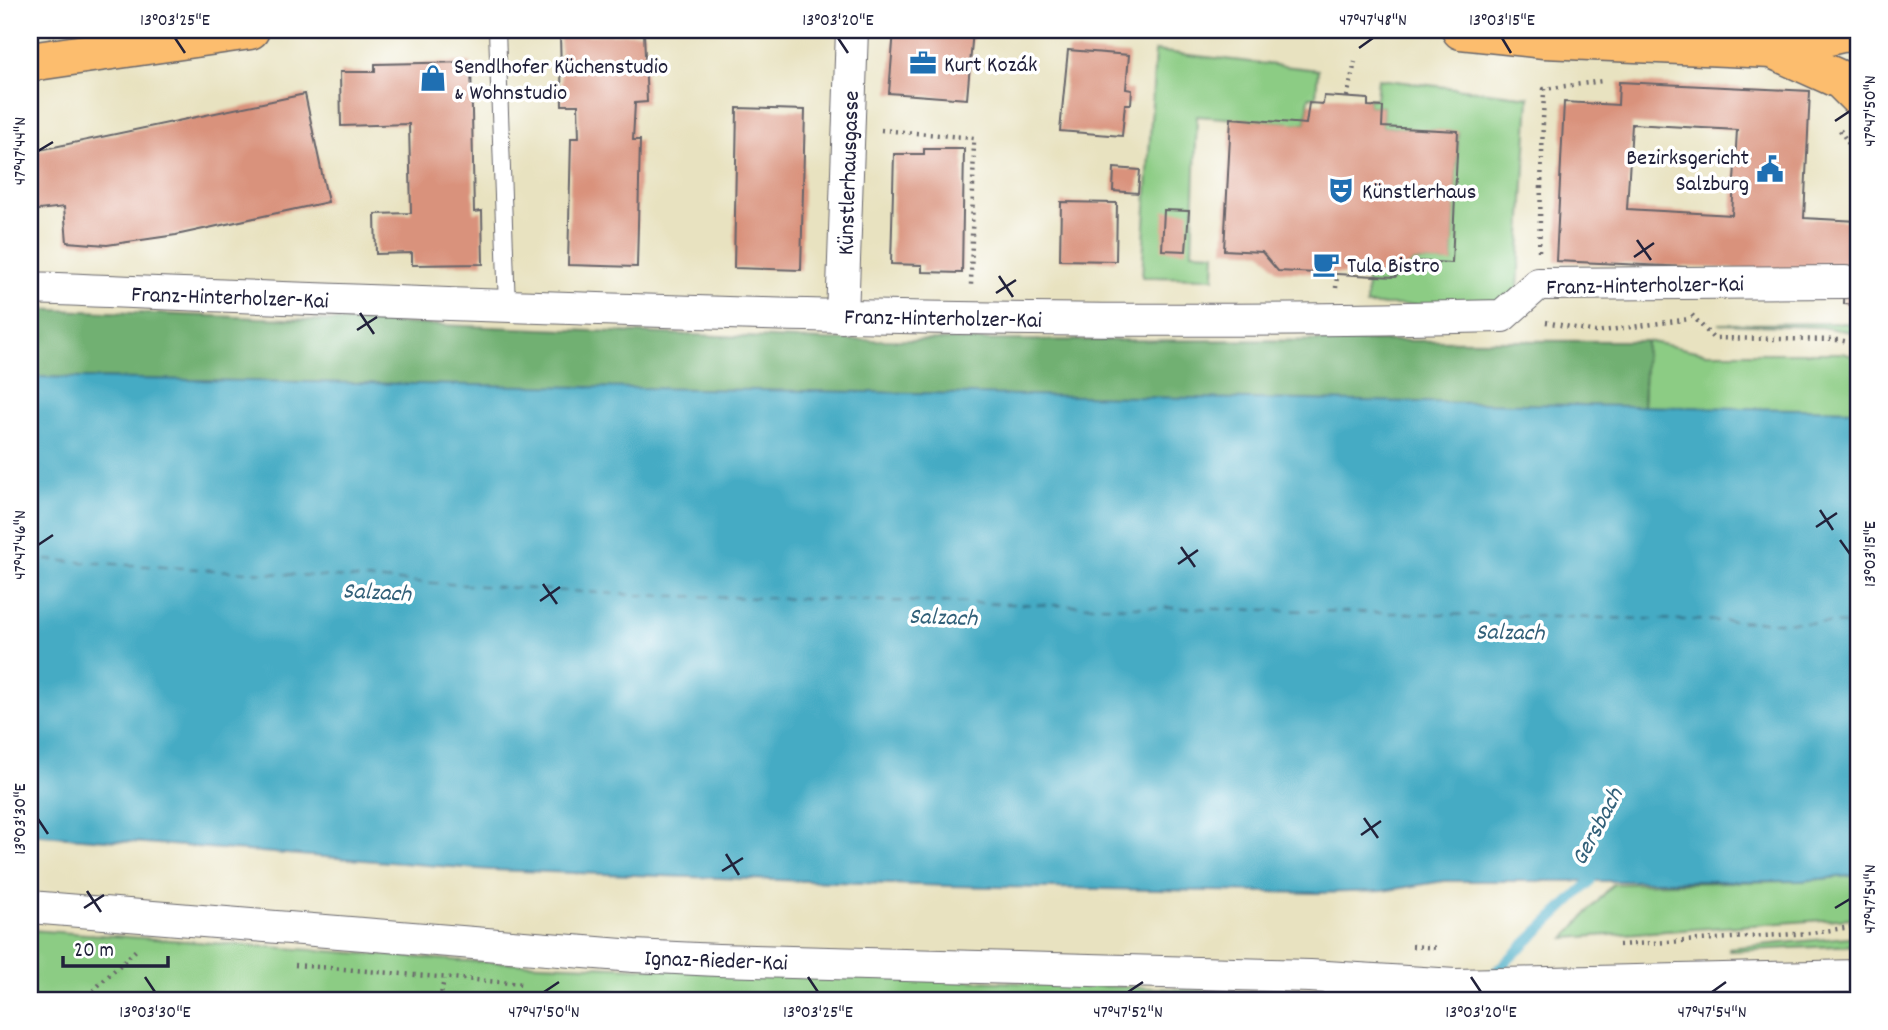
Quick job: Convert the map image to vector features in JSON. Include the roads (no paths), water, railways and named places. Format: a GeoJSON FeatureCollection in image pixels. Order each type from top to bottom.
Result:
{"type":"FeatureCollection","features":[{"type":"Feature","properties":{"kind":"main road"},"geometry":{"type":"LineString","coordinates":[[30,62],[250,30]]}},
{"type":"Feature","properties":{"kind":"main road"},"geometry":{"type":"LineString","coordinates":[[1461,30],[1544,38],[1772,48],[1858,32]]}},
{"type":"Feature","properties":{"kind":"main road"},"geometry":{"type":"LineString","coordinates":[[1772,48],[1841,80],[1846,110]]}},
{"type":"Feature","properties":{"kind":"street","name":"Künstlerhausgasse"},"geometry":{"type":"LineString","coordinates":[[842,317],[852,30]]}},
{"type":"Feature","properties":{"kind":"street","name":"Franz-Hinterholzer-Kai"},"geometry":{"type":"LineString","coordinates":[[30,288],[842,317],[1336,320],[1502,316],[1538,284],[1845,282]]}},
{"type":"Feature","properties":{"kind":"street","name":"Ignaz-Rieder-Kai"},"geometry":{"type":"LineString","coordinates":[[30,906],[634,956],[1322,976],[1455,985],[1520,986],[1858,976]]}},
{"type":"Feature","properties":{"kind":"lane"},"geometry":{"type":"LineString","coordinates":[[497,30],[507,307]]}},
{"type":"Feature","properties":{"kind":"water","name":"Salzach"},"geometry":{"type":"Polygon","coordinates":[[[30,377],[1858,410],[1858,875],[1801,881],[1444,881],[1382,891],[1316,893],[948,886],[491,870],[30,834],[30,377]]]}},
{"type":"Feature","properties":{"kind":"waterway","name":"Gersbach"},"geometry":{"type":"LineString","coordinates":[[1490,977],[1589,883],[1595,873]]}},
{"type":"Feature","properties":{"kind":"place","name":"Kurt Kozák"},"geometry":{"type":"Point","coordinates":[923,63]}},
{"type":"Feature","properties":{"kind":"place","name":"Sendlhofer Küchenstudio & Wohnstudio"},"geometry":{"type":"Point","coordinates":[433,78]}},
{"type":"Feature","properties":{"kind":"place","name":"Bezirksgericht Salzburg"},"geometry":{"type":"Point","coordinates":[1770,169]}},
{"type":"Feature","properties":{"kind":"place","name":"Künstlerhaus"},"geometry":{"type":"Point","coordinates":[1341,190]}},
{"type":"Feature","properties":{"kind":"place","name":"Tula Bistro"},"geometry":{"type":"Point","coordinates":[1326,264]}}]}
